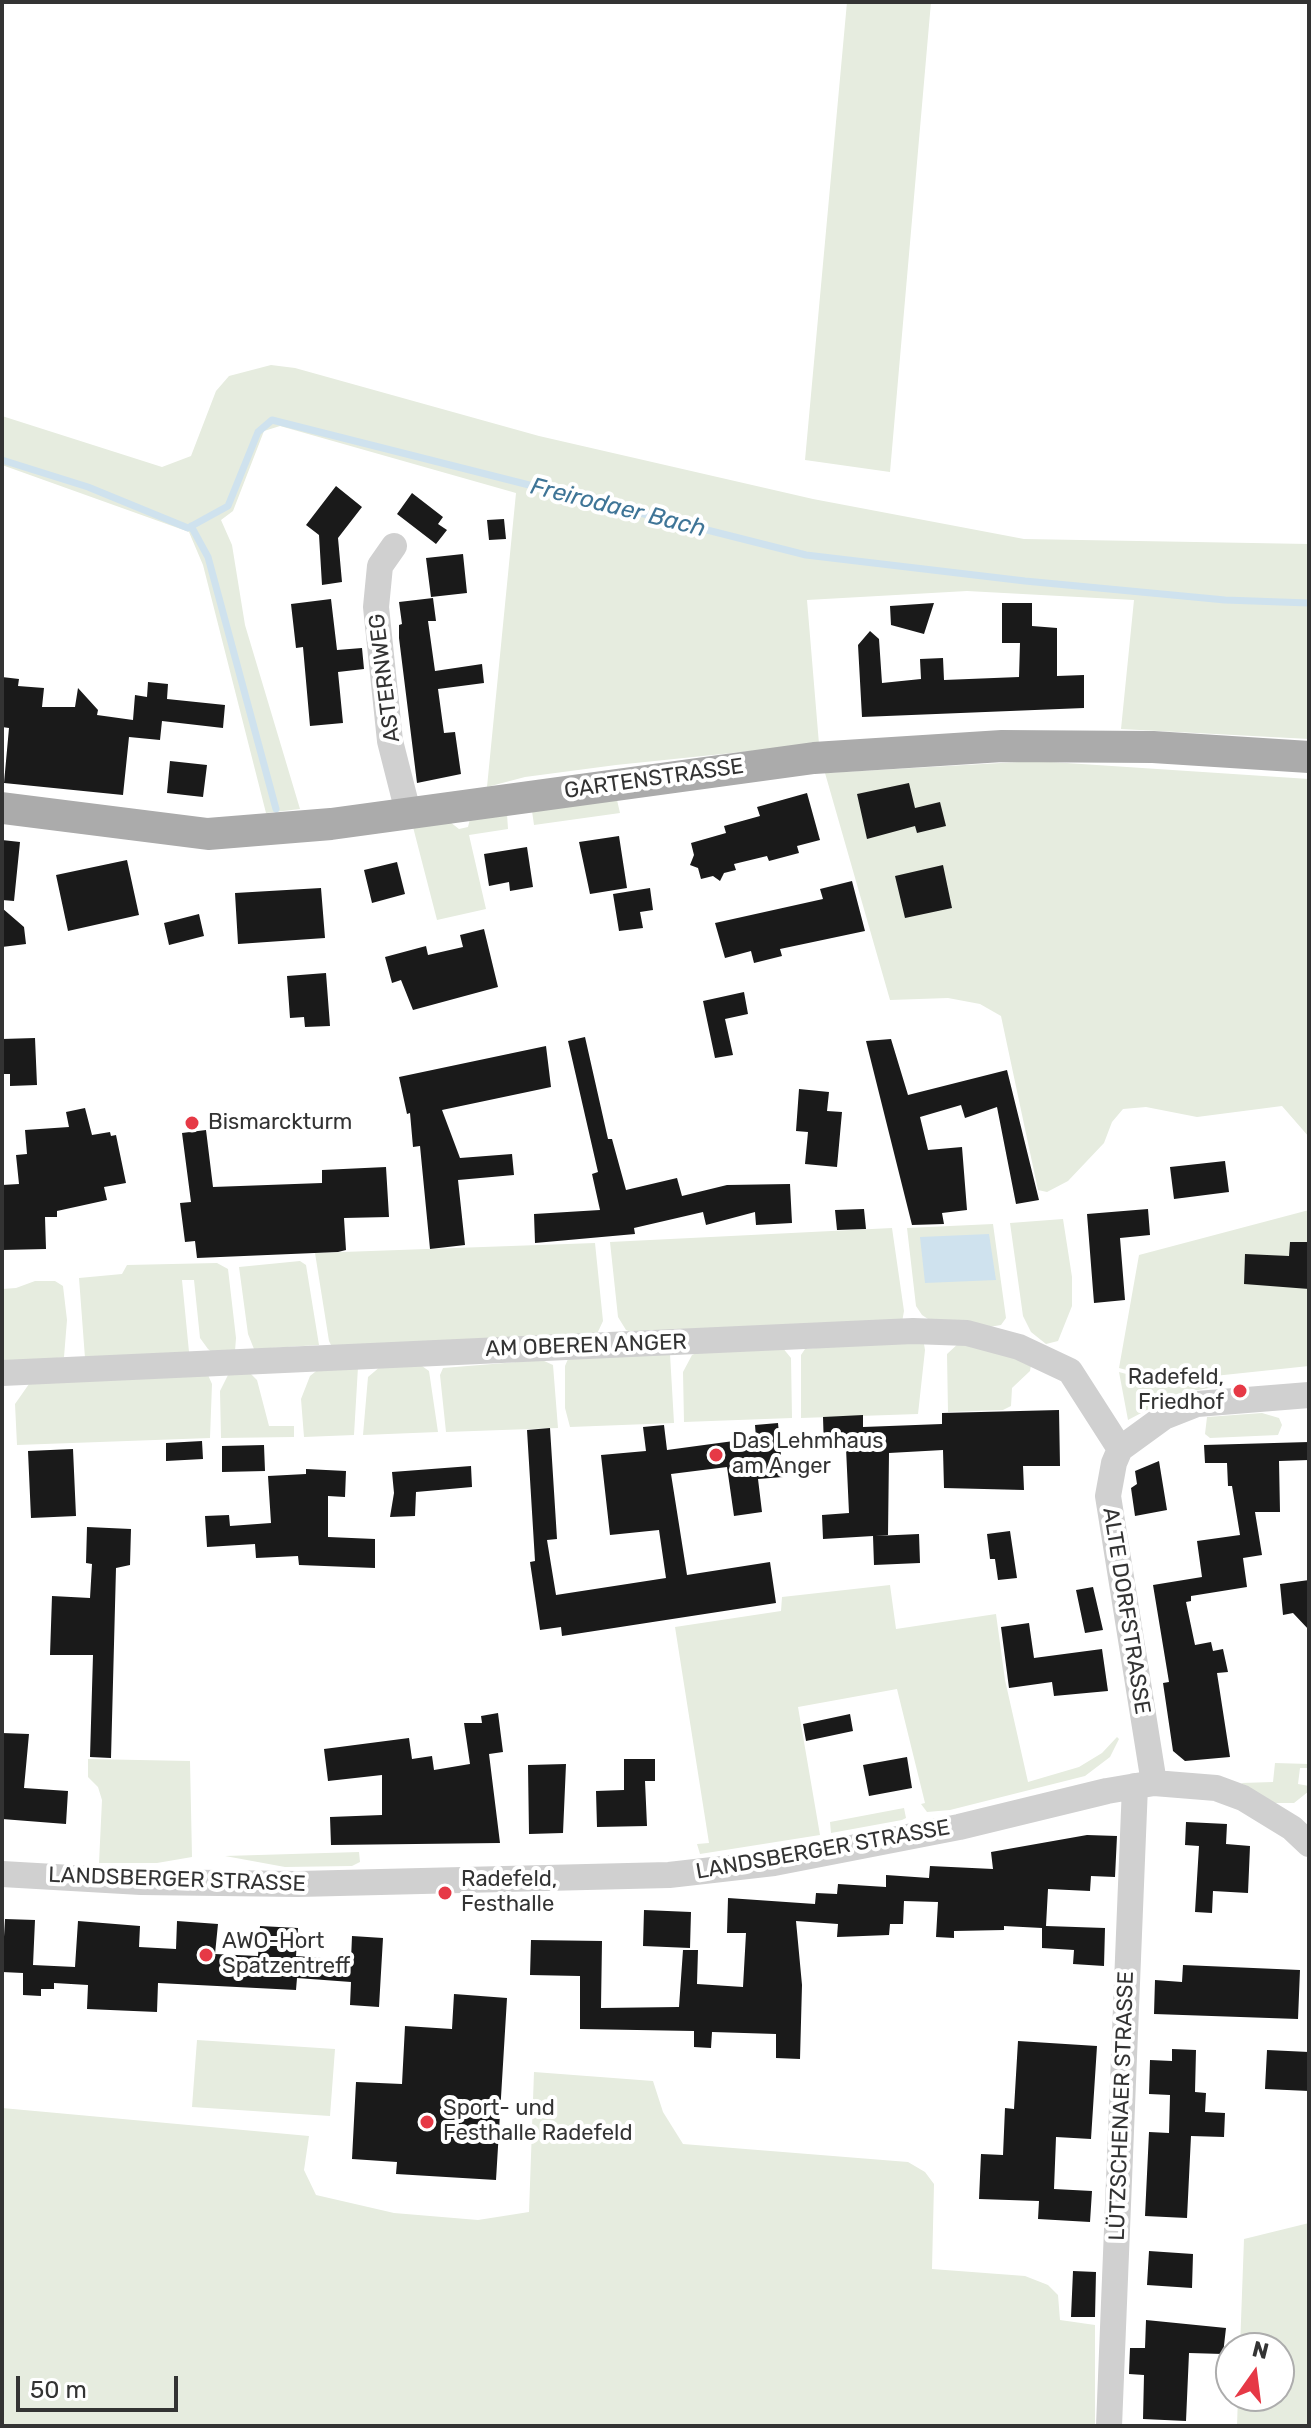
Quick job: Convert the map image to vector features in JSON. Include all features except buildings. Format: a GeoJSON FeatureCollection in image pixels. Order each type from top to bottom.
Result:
{"type":"FeatureCollection","features":[{"type":"Feature","properties":{"kind":"main road","name":"GARTENSTRASSE"},"geometry":{"type":"LineString","coordinates":[[2,808],[208,834],[331,824],[814,758],[1002,746],[1153,747],[1309,757]]}},
{"type":"Feature","properties":{"kind":"street","name":"ASTERNWEG"},"geometry":{"type":"LineString","coordinates":[[394,546],[380,566],[376,607],[390,741],[408,812]]}},
{"type":"Feature","properties":{"kind":"street","name":"AM OBEREN ANGER"},"geometry":{"type":"LineString","coordinates":[[2,1373],[913,1331],[967,1333],[1019,1347],[1070,1371],[1120,1449]]}},
{"type":"Feature","properties":{"kind":"street"},"geometry":{"type":"LineString","coordinates":[[1120,1449],[1164,1417],[1197,1404],[1309,1395]]}},
{"type":"Feature","properties":{"kind":"street","name":"ALTE DORFSTRASSE"},"geometry":{"type":"LineString","coordinates":[[1120,1449],[1108,1496],[1144,1785]]}},
{"type":"Feature","properties":{"kind":"street","name":"LANDSBERGER STRASSE"},"geometry":{"type":"LineString","coordinates":[[2,1874],[141,1882],[298,1884],[669,1875],[774,1863],[959,1827],[1144,1785],[1216,1788],[1303,1828]]}},
{"type":"Feature","properties":{"kind":"street","name":"LÜTZSCHENAER STRASSE"},"geometry":{"type":"LineString","coordinates":[[1109,2426],[1144,1785]]}},
{"type":"Feature","properties":{"kind":"shaded area"},"geometry":{"type":"Polygon","coordinates":[[[847,2],[931,2],[890,472],[805,460],[847,2]]]}},
{"type":"Feature","properties":{"kind":"shaded area"},"geometry":{"type":"Polygon","coordinates":[[[271,365],[295,368],[539,436],[813,499],[1024,539],[1309,544],[1309,739],[1121,729],[1134,600],[967,591],[807,600],[819,744],[616,765],[525,777],[487,787],[516,493],[280,426],[264,431],[233,511],[221,520],[232,545],[245,625],[300,809],[266,813],[203,565],[189,532],[2,465],[2,416],[162,467],[191,456],[216,391],[229,376],[271,365]]]}},
{"type":"Feature","properties":{"kind":"shaded area"},"geometry":{"type":"Polygon","coordinates":[[[1036,761],[1309,779],[1309,1137],[1282,1106],[1197,1117],[1146,1107],[1123,1109],[1112,1122],[1104,1143],[1068,1181],[1047,1192],[1038,1190],[1001,1016],[980,1004],[948,998],[890,1000],[825,773],[1036,761]]]}},
{"type":"Feature","properties":{"kind":"shaded area"},"geometry":{"type":"Polygon","coordinates":[[[617,800],[620,813],[534,825],[532,811],[617,800]]]}},
{"type":"Feature","properties":{"kind":"shaded area"},"geometry":{"type":"Polygon","coordinates":[[[507,814],[508,829],[469,835],[486,909],[437,920],[413,827],[450,822],[459,829],[468,827],[470,819],[507,814]]]}},
{"type":"Feature","properties":{"kind":"shaded area"},"geometry":{"type":"Polygon","coordinates":[[[1309,1210],[1309,1366],[1167,1381],[1119,1368],[1139,1255],[1309,1210]]]}},
{"type":"Feature","properties":{"kind":"shaded area"},"geometry":{"type":"Polygon","coordinates":[[[1063,1219],[1072,1277],[1072,1306],[1058,1341],[1046,1344],[1031,1332],[1023,1316],[1010,1223],[1063,1219]]]}},
{"type":"Feature","properties":{"kind":"shaded area"},"geometry":{"type":"Polygon","coordinates":[[[993,1224],[1006,1318],[1001,1325],[989,1327],[931,1321],[922,1315],[916,1306],[907,1228],[993,1224]]]}},
{"type":"Feature","properties":{"kind":"shaded area"},"geometry":{"type":"Polygon","coordinates":[[[892,1228],[904,1311],[902,1322],[639,1335],[626,1330],[618,1317],[610,1242],[892,1228]]]}},
{"type":"Feature","properties":{"kind":"shaded area"},"geometry":{"type":"Polygon","coordinates":[[[595,1243],[603,1321],[596,1336],[332,1347],[329,1341],[315,1253],[595,1243]]]}},
{"type":"Feature","properties":{"kind":"shaded area"},"geometry":{"type":"Polygon","coordinates":[[[300,1261],[306,1265],[319,1345],[254,1349],[248,1334],[239,1267],[300,1261]]]}},
{"type":"Feature","properties":{"kind":"shaded area"},"geometry":{"type":"Polygon","coordinates":[[[217,1263],[228,1269],[235,1351],[214,1354],[208,1349],[200,1338],[194,1280],[182,1280],[189,1352],[85,1358],[79,1278],[122,1274],[127,1265],[217,1263]]]}},
{"type":"Feature","properties":{"kind":"shaded area"},"geometry":{"type":"Polygon","coordinates":[[[35,1281],[55,1281],[63,1286],[67,1320],[64,1357],[2,1366],[2,1289],[35,1281]]]}},
{"type":"Feature","properties":{"kind":"shaded area"},"geometry":{"type":"Polygon","coordinates":[[[912,1340],[924,1344],[925,1350],[918,1414],[801,1418],[801,1355],[805,1349],[912,1340]]]}},
{"type":"Feature","properties":{"kind":"shaded area"},"geometry":{"type":"Polygon","coordinates":[[[960,1342],[1014,1352],[1031,1365],[1030,1371],[1012,1388],[1011,1406],[1003,1410],[948,1412],[947,1354],[960,1342]]]}},
{"type":"Feature","properties":{"kind":"shaded area"},"geometry":{"type":"Polygon","coordinates":[[[782,1347],[791,1358],[792,1418],[684,1422],[683,1372],[692,1355],[703,1350],[782,1347]]]}},
{"type":"Feature","properties":{"kind":"shaded area"},"geometry":{"type":"Polygon","coordinates":[[[670,1354],[674,1423],[570,1427],[565,1408],[565,1366],[568,1359],[670,1354]]]}},
{"type":"Feature","properties":{"kind":"shaded area"},"geometry":{"type":"Polygon","coordinates":[[[542,1360],[553,1365],[558,1428],[446,1432],[440,1375],[443,1368],[542,1360]]]}},
{"type":"Feature","properties":{"kind":"shaded area"},"geometry":{"type":"Polygon","coordinates":[[[381,1366],[422,1366],[429,1371],[438,1432],[363,1435],[368,1377],[381,1366]]]}},
{"type":"Feature","properties":{"kind":"shaded area"},"geometry":{"type":"Polygon","coordinates":[[[358,1367],[354,1435],[304,1437],[301,1399],[310,1376],[320,1368],[358,1367]]]}},
{"type":"Feature","properties":{"kind":"shaded area"},"geometry":{"type":"Polygon","coordinates":[[[1119,1372],[1167,1385],[1213,1380],[1214,1387],[1177,1394],[1128,1420],[1119,1372]]]}},
{"type":"Feature","properties":{"kind":"shaded area"},"geometry":{"type":"Polygon","coordinates":[[[229,1373],[250,1373],[257,1380],[269,1426],[294,1426],[294,1437],[221,1438],[220,1391],[229,1373]]]}},
{"type":"Feature","properties":{"kind":"shaded area"},"geometry":{"type":"Polygon","coordinates":[[[208,1375],[212,1384],[210,1438],[17,1445],[15,1404],[29,1384],[208,1375]]]}},
{"type":"Feature","properties":{"kind":"shaded area"},"geometry":{"type":"Polygon","coordinates":[[[1262,1413],[1279,1418],[1282,1425],[1278,1435],[1210,1438],[1205,1434],[1207,1417],[1262,1413]]]}},
{"type":"Feature","properties":{"kind":"shaded area"},"geometry":{"type":"Polygon","coordinates":[[[890,1585],[896,1629],[996,1614],[1005,1680],[1028,1782],[1079,1767],[1102,1753],[1117,1737],[1119,1739],[1110,1757],[1085,1776],[950,1810],[927,1812],[921,1804],[925,1803],[897,1689],[798,1707],[820,1835],[700,1854],[697,1844],[709,1843],[675,1627],[781,1611],[782,1597],[890,1585]]]}},
{"type":"Feature","properties":{"kind":"shaded area"},"geometry":{"type":"Polygon","coordinates":[[[88,1759],[190,1761],[192,1857],[157,1863],[99,1863],[102,1800],[98,1787],[88,1777],[88,1759]]]}},
{"type":"Feature","properties":{"kind":"shaded area"},"geometry":{"type":"Polygon","coordinates":[[[1275,1763],[1309,1764],[1309,1768],[1300,1768],[1298,1784],[1309,1786],[1309,1791],[1294,1803],[1275,1803],[1241,1783],[1273,1782],[1275,1763]]]}},
{"type":"Feature","properties":{"kind":"shaded area"},"geometry":{"type":"Polygon","coordinates":[[[904,1808],[906,1818],[902,1820],[831,1833],[830,1822],[904,1808]]]}},
{"type":"Feature","properties":{"kind":"shaded area"},"geometry":{"type":"Polygon","coordinates":[[[359,1852],[360,1862],[352,1866],[285,1867],[225,1856],[359,1852]]]}},
{"type":"Feature","properties":{"kind":"shaded area"},"geometry":{"type":"Polygon","coordinates":[[[197,2040],[335,2049],[330,2116],[192,2107],[197,2040]]]}},
{"type":"Feature","properties":{"kind":"shaded area"},"geometry":{"type":"Polygon","coordinates":[[[534,2072],[653,2081],[663,2112],[683,2144],[908,2162],[925,2172],[934,2184],[932,2269],[1025,2276],[1048,2285],[1058,2295],[1060,2320],[1095,2325],[1095,2426],[2,2426],[2,2108],[309,2136],[304,2170],[316,2195],[394,2213],[478,2220],[529,2212],[534,2072]]]}},
{"type":"Feature","properties":{"kind":"shaded area"},"geometry":{"type":"Polygon","coordinates":[[[1309,2223],[1309,2426],[1237,2426],[1237,2412],[1295,2412],[1295,2332],[1241,2332],[1244,2239],[1309,2223]]]}},
{"type":"Feature","properties":{"kind":"water"},"geometry":{"type":"Polygon","coordinates":[[[989,1234],[996,1280],[925,1283],[920,1237],[989,1234]]]}},
{"type":"Feature","properties":{"kind":"waterway","name":"Freirodaer Bach"},"geometry":{"type":"LineString","coordinates":[[2,460],[88,487],[188,528],[228,506],[258,432],[272,420],[806,555],[1025,581],[1225,600],[1309,603]]}},
{"type":"Feature","properties":{"kind":"waterway"},"geometry":{"type":"LineString","coordinates":[[191,526],[208,557],[276,809]]}},
{"type":"Feature","properties":{"kind":"place","name":"Bismarckturm"},"geometry":{"type":"Point","coordinates":[192,1123]}},
{"type":"Feature","properties":{"kind":"place","name":"Radefeld, Friedhof"},"geometry":{"type":"Point","coordinates":[1240,1391]}},
{"type":"Feature","properties":{"kind":"place","name":"Das Lehmhaus am Anger"},"geometry":{"type":"Point","coordinates":[716,1455]}},
{"type":"Feature","properties":{"kind":"place","name":"Radefeld, Festhalle"},"geometry":{"type":"Point","coordinates":[445,1893]}},
{"type":"Feature","properties":{"kind":"place","name":"AWO-Hort Spatzentreff"},"geometry":{"type":"Point","coordinates":[206,1955]}},
{"type":"Feature","properties":{"kind":"place","name":"Sport- und Festhalle Radefeld"},"geometry":{"type":"Point","coordinates":[427,2122]}}]}
